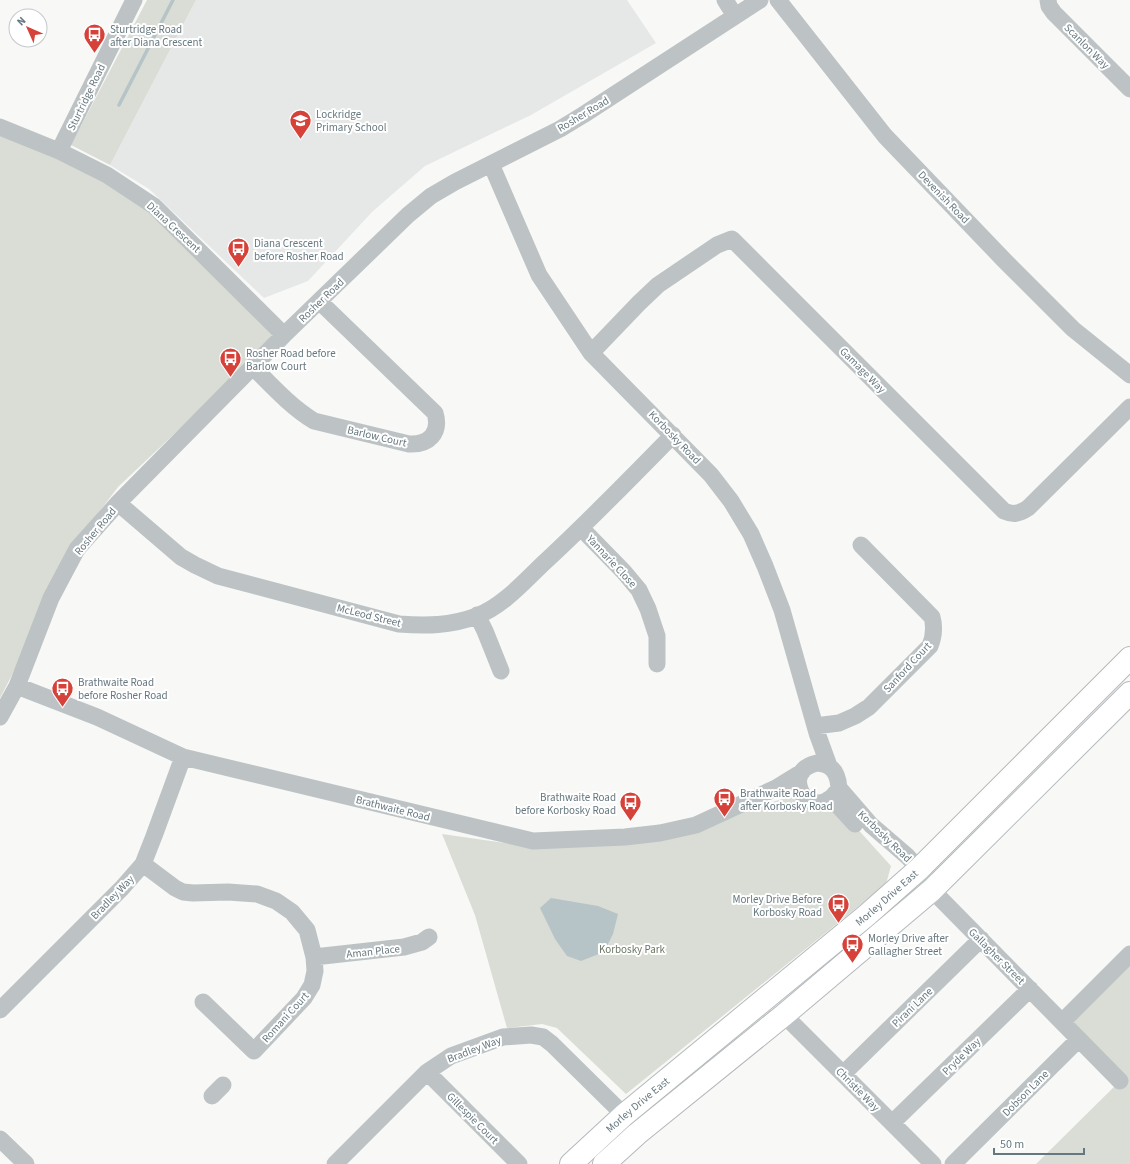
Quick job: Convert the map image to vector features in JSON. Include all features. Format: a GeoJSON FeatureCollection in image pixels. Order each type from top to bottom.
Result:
{"type":"FeatureCollection","features":[{"type":"Feature","properties":{"kind":"main road","name":"Morley Drive East"},"geometry":{"type":"LineString","coordinates":[[571,1164],[624,1115],[867,915],[915,873],[1130,658]]}},
{"type":"Feature","properties":{"kind":"main road","name":"Morley Drive East"},"geometry":{"type":"LineString","coordinates":[[604,1164],[643,1129],[784,1015],[932,890],[1130,693]]}},
{"type":"Feature","properties":{"kind":"street","name":"Sturtridge Road"},"geometry":{"type":"LineString","coordinates":[[59,151],[134,0]]}},
{"type":"Feature","properties":{"kind":"street"},"geometry":{"type":"LineString","coordinates":[[725,0],[735,16]]}},
{"type":"Feature","properties":{"kind":"street","name":"Rosher Road"},"geometry":{"type":"LineString","coordinates":[[0,717],[18,686],[51,598],[77,549],[118,503],[284,335],[320,302],[408,215],[431,196],[454,182],[584,115],[760,0]]}},
{"type":"Feature","properties":{"kind":"street","name":"Devenish Road"},"geometry":{"type":"LineString","coordinates":[[778,0],[885,136],[1003,259],[1068,323],[1130,375]]}},
{"type":"Feature","properties":{"kind":"street","name":"Scanlon Way"},"geometry":{"type":"LineString","coordinates":[[1048,0],[1049,6],[1054,13],[1130,90]]}},
{"type":"Feature","properties":{"kind":"street","name":"Diana Crescent"},"geometry":{"type":"LineString","coordinates":[[0,128],[59,151],[107,175],[154,206],[284,335]]}},
{"type":"Feature","properties":{"kind":"street","name":"Korbosky Road"},"geometry":{"type":"LineString","coordinates":[[491,164],[540,275],[591,352],[712,475],[731,501],[750,534],[765,566],[782,610],[816,730],[829,766]]}},
{"type":"Feature","properties":{"kind":"street","name":"Gamage Way"},"geometry":{"type":"LineString","coordinates":[[591,352],[638,303],[658,285],[717,245],[732,239],[1004,511],[1017,514],[1022,513],[1130,408]]}},
{"type":"Feature","properties":{"kind":"street","name":"Barlow Court"},"geometry":{"type":"LineString","coordinates":[[253,367],[295,407],[314,421],[410,444],[419,444],[432,437],[436,429],[437,420],[435,413],[320,302]]}},
{"type":"Feature","properties":{"kind":"street","name":"McLeod Street"},"geometry":{"type":"LineString","coordinates":[[118,503],[181,557],[218,576],[399,624],[426,626],[444,624],[477,616],[498,604],[581,528],[674,435]]}},
{"type":"Feature","properties":{"kind":"street","name":"Yannarie Close"},"geometry":{"type":"LineString","coordinates":[[581,528],[624,572],[639,590],[648,609],[657,636],[657,664]]}},
{"type":"Feature","properties":{"kind":"street","name":"Sanford Court"},"geometry":{"type":"LineString","coordinates":[[816,730],[839,723],[855,716],[869,707],[930,646],[933,638],[934,625],[932,617],[861,545]]}},
{"type":"Feature","properties":{"kind":"street"},"geometry":{"type":"LineString","coordinates":[[477,616],[485,631],[501,671]]}},
{"type":"Feature","properties":{"kind":"street","name":"Brathwaite Road"},"geometry":{"type":"LineString","coordinates":[[18,686],[97,718],[183,757],[533,841],[625,838],[660,833],[696,825],[776,788],[804,769]]}},
{"type":"Feature","properties":{"kind":"street"},"geometry":{"type":"LineString","coordinates":[[804,769],[817,762],[829,766],[837,775],[835,793],[820,802],[813,802],[808,800],[800,790],[799,778],[804,769],[816,730]]}},
{"type":"Feature","properties":{"kind":"street","name":"Bradley Way"},"geometry":{"type":"LineString","coordinates":[[0,1010],[122,888],[143,864],[183,757]]}},
{"type":"Feature","properties":{"kind":"street","name":"Brathwaite Road"},"geometry":{"type":"LineString","coordinates":[[776,788],[800,790]]}},
{"type":"Feature","properties":{"kind":"street","name":"Korbosky Road"},"geometry":{"type":"LineString","coordinates":[[835,793],[852,821],[894,858],[915,873],[932,890]]}},
{"type":"Feature","properties":{"kind":"street","name":"Romani Court"},"geometry":{"type":"LineString","coordinates":[[143,864],[175,888],[183,892],[228,892],[257,894],[276,900],[292,912],[307,930],[314,957],[315,971],[312,985],[304,998],[254,1051],[203,1002]]}},
{"type":"Feature","properties":{"kind":"street","name":"Gallagher Street"},"geometry":{"type":"LineString","coordinates":[[932,890],[1120,1081]]}},
{"type":"Feature","properties":{"kind":"street","name":"Aman Place"},"geometry":{"type":"LineString","coordinates":[[314,957],[404,948],[422,942],[429,937]]}},
{"type":"Feature","properties":{"kind":"street","name":"Pirani Lane"},"geometry":{"type":"LineString","coordinates":[[843,1074],[981,939]]}},
{"type":"Feature","properties":{"kind":"street"},"geometry":{"type":"LineString","coordinates":[[1062,1022],[1130,954]]}},
{"type":"Feature","properties":{"kind":"street","name":"Pryde Way"},"geometry":{"type":"LineString","coordinates":[[892,1123],[1030,989]]}},
{"type":"Feature","properties":{"kind":"street","name":"Christie Way"},"geometry":{"type":"LineString","coordinates":[[784,1015],[933,1164]]}},
{"type":"Feature","properties":{"kind":"street","name":"Bradley Way"},"geometry":{"type":"LineString","coordinates":[[335,1164],[427,1072],[451,1056],[503,1037],[531,1035],[543,1037],[552,1044],[624,1115]]}},
{"type":"Feature","properties":{"kind":"street","name":"Dobson Lane"},"geometry":{"type":"LineString","coordinates":[[953,1164],[1079,1039]]}},
{"type":"Feature","properties":{"kind":"street","name":"Gillespie Court"},"geometry":{"type":"LineString","coordinates":[[427,1072],[519,1164]]}},
{"type":"Feature","properties":{"kind":"street"},"geometry":{"type":"LineString","coordinates":[[0,1139],[26,1164]]}},
{"type":"Feature","properties":{"kind":"shaded area","name":"Lockridge Primary School"},"geometry":{"type":"Polygon","coordinates":[[[196,0],[627,0],[656,43],[531,115],[425,166],[372,212],[308,281],[264,298],[149,189],[110,165],[196,0]]]}},
{"type":"Feature","properties":{"kind":"shaded area"},"geometry":{"type":"Polygon","coordinates":[[[551,898],[598,906],[618,914],[613,934],[604,952],[581,961],[567,956],[555,939],[540,908],[551,898]]]}},
{"type":"Feature","properties":{"kind":"green space"},"geometry":{"type":"Polygon","coordinates":[[[147,0],[196,0],[110,165],[71,145],[147,0]]]}},
{"type":"Feature","properties":{"kind":"green space"},"geometry":{"type":"Polygon","coordinates":[[[0,126],[107,175],[282,332],[118,487],[73,546],[0,698],[0,126]]]}},
{"type":"Feature","properties":{"kind":"green space","name":"Korbosky Park"},"geometry":{"type":"Polygon","coordinates":[[[789,797],[835,804],[891,866],[886,884],[626,1094],[557,1028],[542,1024],[507,1028],[475,915],[442,834],[532,847],[650,839],[789,797]]]}},
{"type":"Feature","properties":{"kind":"green space"},"geometry":{"type":"Polygon","coordinates":[[[1130,954],[1130,1164],[1036,1164],[1120,1081],[1062,1022],[1130,954]]]}},
{"type":"Feature","properties":{"kind":"waterway"},"geometry":{"type":"LineString","coordinates":[[119,105],[173,0]]}},
{"type":"Feature","properties":{"kind":"place","name":"Sturtridge Road after Diana Crescent"},"geometry":{"type":"Point","coordinates":[94,54]}},
{"type":"Feature","properties":{"kind":"place","name":"Lockridge Primary School"},"geometry":{"type":"Point","coordinates":[301,140]}},
{"type":"Feature","properties":{"kind":"place","name":"Diana Crescent before Rosher Road"},"geometry":{"type":"Point","coordinates":[238,268]}},
{"type":"Feature","properties":{"kind":"place","name":"Rosher Road before Barlow Court"},"geometry":{"type":"Point","coordinates":[230,378]}},
{"type":"Feature","properties":{"kind":"place","name":"Brathwaite Road before Rosher Road"},"geometry":{"type":"Point","coordinates":[63,708]}},
{"type":"Feature","properties":{"kind":"place","name":"Brathwaite Road after Korbosky Road"},"geometry":{"type":"Point","coordinates":[724,818]}},
{"type":"Feature","properties":{"kind":"place","name":"Brathwaite Road before Korbosky Road"},"geometry":{"type":"Point","coordinates":[631,822]}},
{"type":"Feature","properties":{"kind":"place","name":"Morley Drive Before Korbosky Road"},"geometry":{"type":"Point","coordinates":[838,924]}},
{"type":"Feature","properties":{"kind":"place","name":"Morley Drive after Gallagher Street"},"geometry":{"type":"Point","coordinates":[852,964]}}]}
